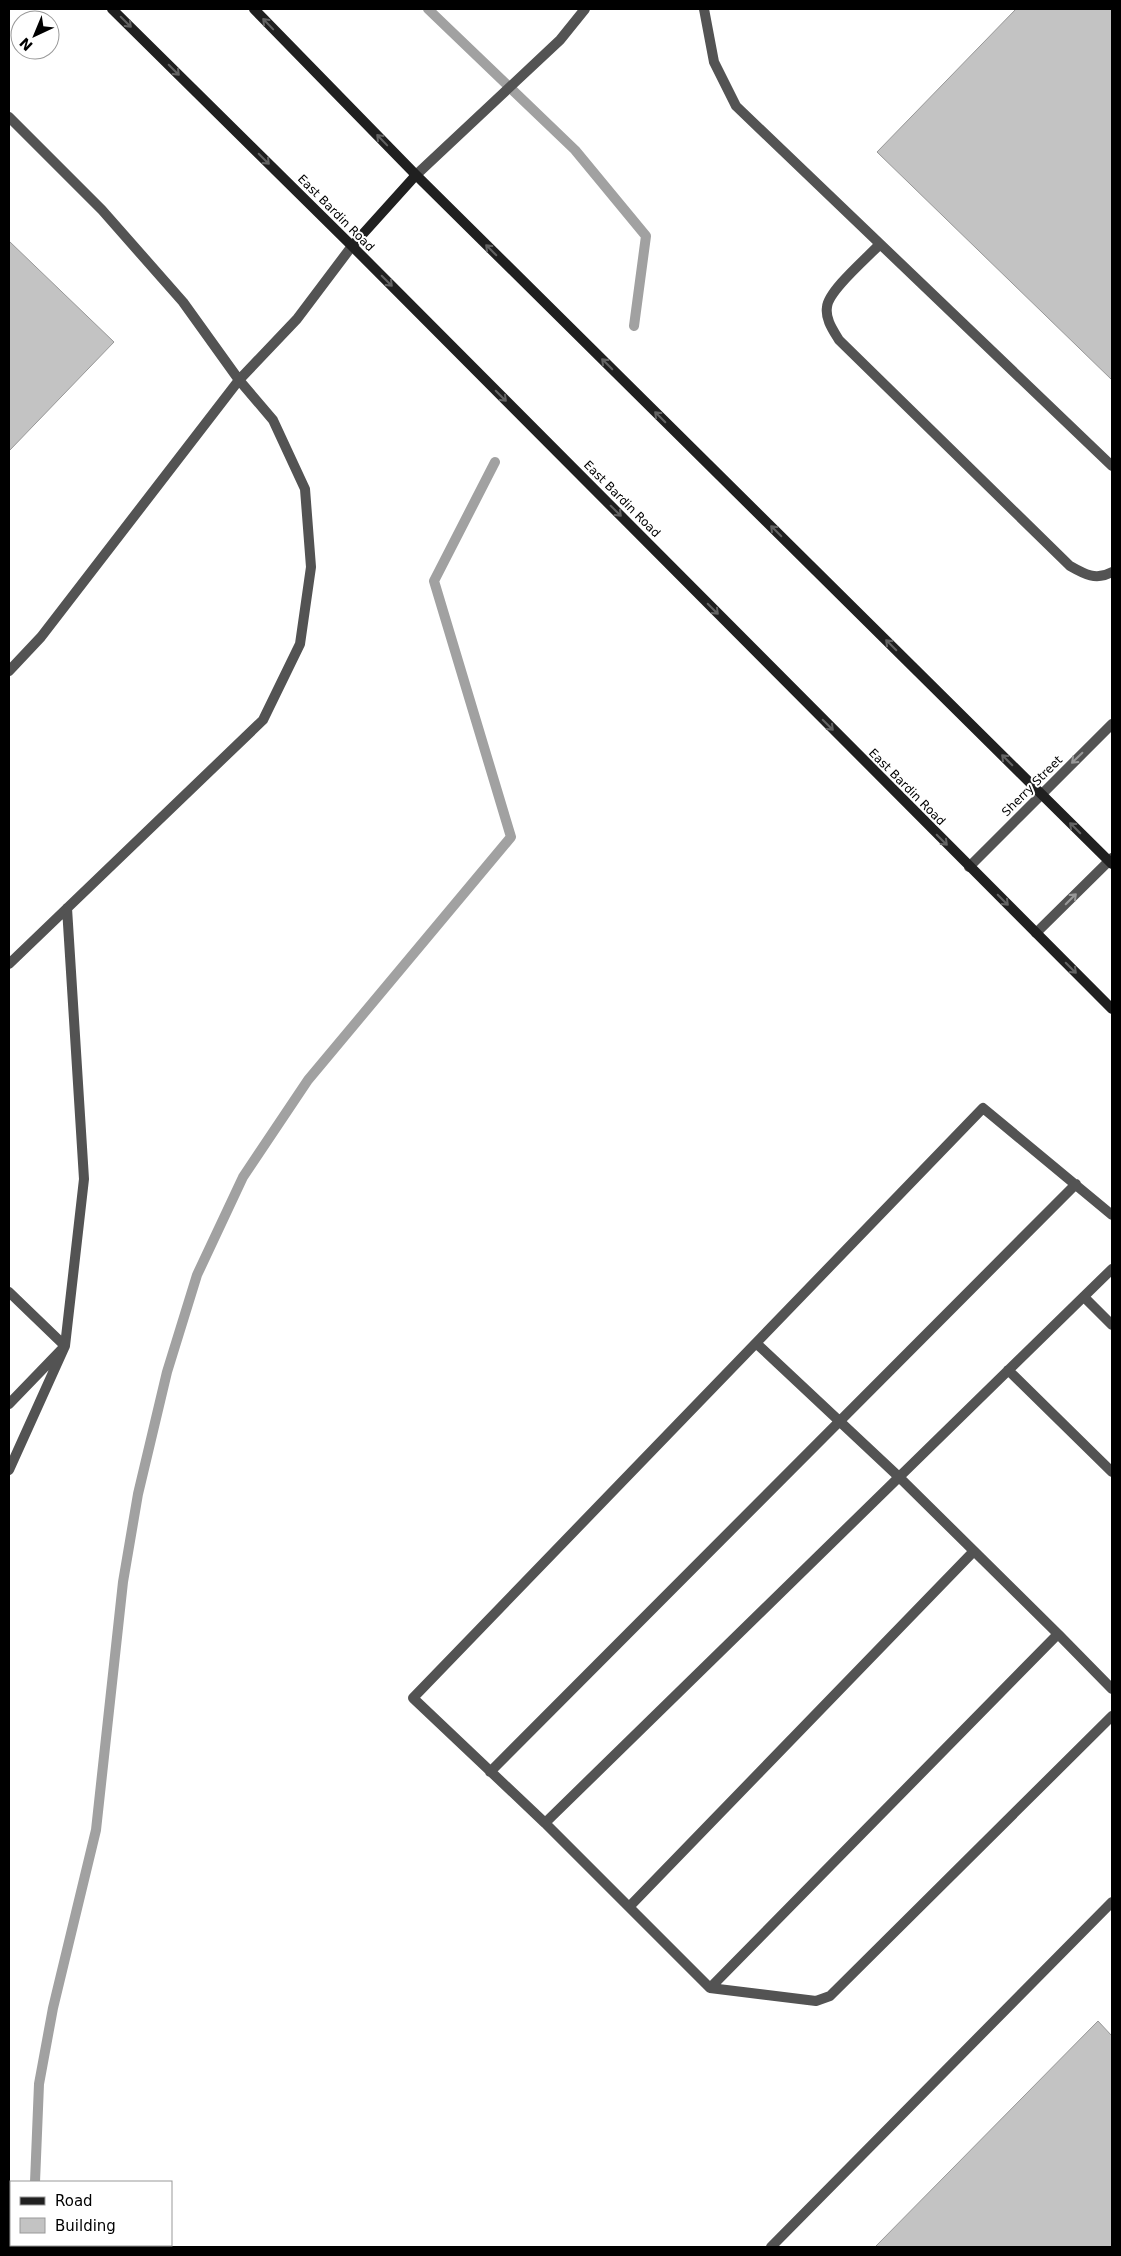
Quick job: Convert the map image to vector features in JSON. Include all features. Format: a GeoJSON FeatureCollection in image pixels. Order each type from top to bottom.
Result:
{"type":"FeatureCollection","features":[{"type":"Feature","properties":{"kind":"street","name":"East Bardin Road"},"geometry":{"type":"LineString","coordinates":[[112,9],[352,246],[1112,1009]]}},
{"type":"Feature","properties":{"kind":"street"},"geometry":{"type":"LineString","coordinates":[[254,9],[416,175],[1111,861],[1036,933]]}},
{"type":"Feature","properties":{"kind":"street"},"geometry":{"type":"LineString","coordinates":[[9,671],[42,637],[239,380],[296,319],[352,246],[416,175],[560,40],[585,9]]}},
{"type":"Feature","properties":{"kind":"street"},"geometry":{"type":"LineString","coordinates":[[704,9],[714,62],[736,106],[1112,466]]}},
{"type":"Feature","properties":{"kind":"street"},"geometry":{"type":"LineString","coordinates":[[9,117],[102,210],[183,302],[239,380],[272,420],[305,489],[311,566],[300,644],[262,720],[9,964]]}},
{"type":"Feature","properties":{"kind":"street"},"geometry":{"type":"LineString","coordinates":[[880,244],[832,295],[826,306],[829,322],[839,340],[1070,566],[1088,576],[1104,577],[1112,572]]}},
{"type":"Feature","properties":{"kind":"street","name":"Sherry Street"},"geometry":{"type":"LineString","coordinates":[[969,867],[1112,724]]}},
{"type":"Feature","properties":{"kind":"street"},"geometry":{"type":"LineString","coordinates":[[9,1470],[65,1346],[84,1179],[67,908]]}},
{"type":"Feature","properties":{"kind":"street"},"geometry":{"type":"LineString","coordinates":[[1112,1215],[983,1108],[413,1698],[545,1823],[710,1988],[816,2001],[830,1996],[1112,1716]]}},
{"type":"Feature","properties":{"kind":"street"},"geometry":{"type":"LineString","coordinates":[[490,1772],[1076,1184]]}},
{"type":"Feature","properties":{"kind":"street"},"geometry":{"type":"LineString","coordinates":[[545,1823],[1112,1269]]}},
{"type":"Feature","properties":{"kind":"street"},"geometry":{"type":"LineString","coordinates":[[9,1292],[65,1346]]}},
{"type":"Feature","properties":{"kind":"street"},"geometry":{"type":"LineString","coordinates":[[1084,1297],[1112,1325]]}},
{"type":"Feature","properties":{"kind":"street"},"geometry":{"type":"LineString","coordinates":[[756,1343],[899,1477],[1112,1689]]}},
{"type":"Feature","properties":{"kind":"street"},"geometry":{"type":"LineString","coordinates":[[9,1404],[65,1346]]}},
{"type":"Feature","properties":{"kind":"street"},"geometry":{"type":"LineString","coordinates":[[1008,1370],[1112,1472]]}},
{"type":"Feature","properties":{"kind":"street"},"geometry":{"type":"LineString","coordinates":[[628,1907],[974,1551]]}},
{"type":"Feature","properties":{"kind":"street"},"geometry":{"type":"LineString","coordinates":[[710,1988],[1058,1634]]}},
{"type":"Feature","properties":{"kind":"street"},"geometry":{"type":"LineString","coordinates":[[771,2247],[1112,1902]]}},
{"type":"Feature","properties":{"kind":"building"},"geometry":{"type":"Polygon","coordinates":[[[1016,9],[1112,9],[1112,380],[877,152],[1016,9]]]}},
{"type":"Feature","properties":{"kind":"building"},"geometry":{"type":"Polygon","coordinates":[[[9,241],[114,342],[9,451],[9,241]]]}},
{"type":"Feature","properties":{"kind":"building"},"geometry":{"type":"Polygon","coordinates":[[[1098,2021],[1112,2036],[1112,2247],[875,2247],[1098,2021]]]}},
{"type":"Feature","properties":{"kind":"waterway"},"geometry":{"type":"LineString","coordinates":[[428,9],[575,150],[646,236],[634,326]]}},
{"type":"Feature","properties":{"kind":"waterway"},"geometry":{"type":"LineString","coordinates":[[35,2181],[39,2084],[53,2008],[96,1830],[123,1582],[138,1494],[167,1372],[197,1275],[243,1177],[308,1080],[511,837],[434,581],[495,462]]}}]}
